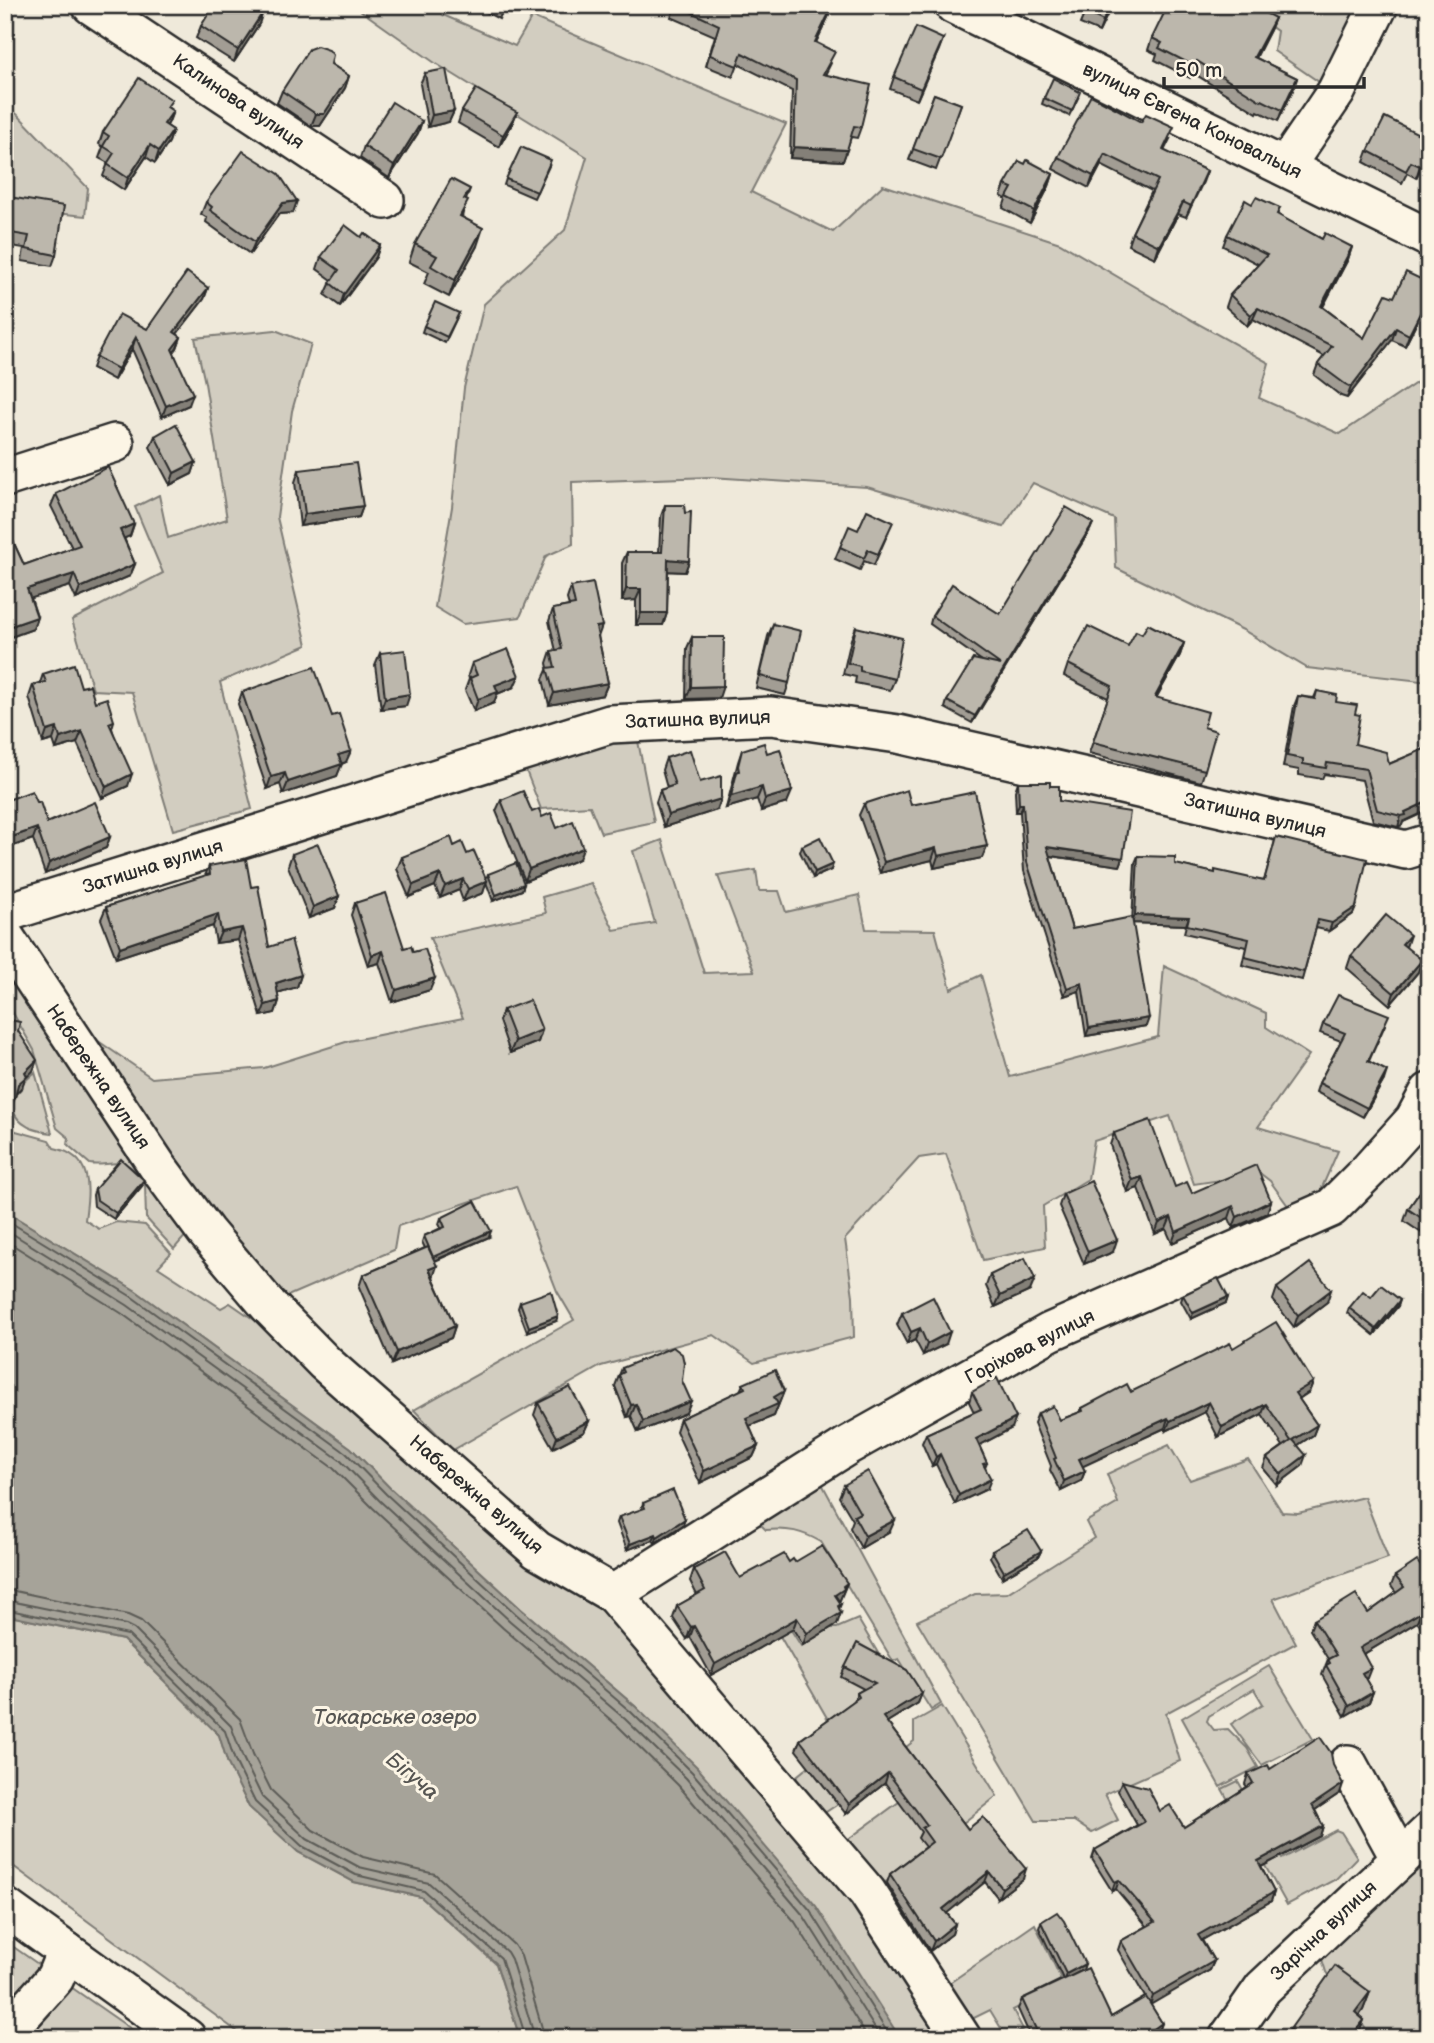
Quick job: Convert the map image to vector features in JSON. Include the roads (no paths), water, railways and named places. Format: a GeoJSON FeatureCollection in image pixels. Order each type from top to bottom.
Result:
{"type":"FeatureCollection","features":[{"type":"Feature","properties":{"kind":"street","name":"Калинова вулиця"},"geometry":{"type":"LineString","coordinates":[[92,5],[385,200]]}},
{"type":"Feature","properties":{"kind":"street","name":"вулиця Євгена Коновальця"},"geometry":{"type":"LineString","coordinates":[[954,5],[1429,238]]}},
{"type":"Feature","properties":{"kind":"street"},"geometry":{"type":"LineString","coordinates":[[1285,167],[1336,92],[1379,5]]}},
{"type":"Feature","properties":{"kind":"street"},"geometry":{"type":"LineString","coordinates":[[5,478],[115,443]]}},
{"type":"Feature","properties":{"kind":"street","name":"Затишна вулиця"},"geometry":{"type":"LineString","coordinates":[[5,913],[610,724],[771,716],[898,734],[1421,855]]}},
{"type":"Feature","properties":{"kind":"street","name":"Набережна вулиця"},"geometry":{"type":"LineString","coordinates":[[5,937],[158,1167],[206,1232],[268,1305],[325,1363],[537,1550],[613,1594],[867,1892],[962,2038]]}},
{"type":"Feature","properties":{"kind":"street","name":"Горіхова вулиця"},"geometry":{"type":"LineString","coordinates":[[613,1594],[847,1446],[1050,1332],[1331,1208],[1414,1120],[1429,1092]]}},
{"type":"Feature","properties":{"kind":"street"},"geometry":{"type":"LineString","coordinates":[[1348,1764],[1400,1859]]}},
{"type":"Feature","properties":{"kind":"street","name":"Зарічна вулиця"},"geometry":{"type":"LineString","coordinates":[[1228,2038],[1264,1988],[1429,1832]]}},
{"type":"Feature","properties":{"kind":"street"},"geometry":{"type":"LineString","coordinates":[[5,1908],[187,2038]]}},
{"type":"Feature","properties":{"kind":"street"},"geometry":{"type":"LineString","coordinates":[[8,2038],[15,2023],[55,1978],[66,1951]]}},
{"type":"Feature","properties":{"kind":"water","name":"Токарське озеро"},"geometry":{"type":"Polygon","coordinates":[[[5,1211],[136,1291],[351,1448],[391,1489],[521,1609],[636,1707],[697,1767],[816,1906],[900,2038],[520,2038],[496,1963],[421,1897],[354,1882],[298,1852],[249,1807],[228,1764],[219,1735],[123,1640],[5,1615],[5,1211]]]}},
{"type":"Feature","properties":{"kind":"water label","name":"Бігуча"},"geometry":{"type":"Point","coordinates":[412,1776]}}]}
